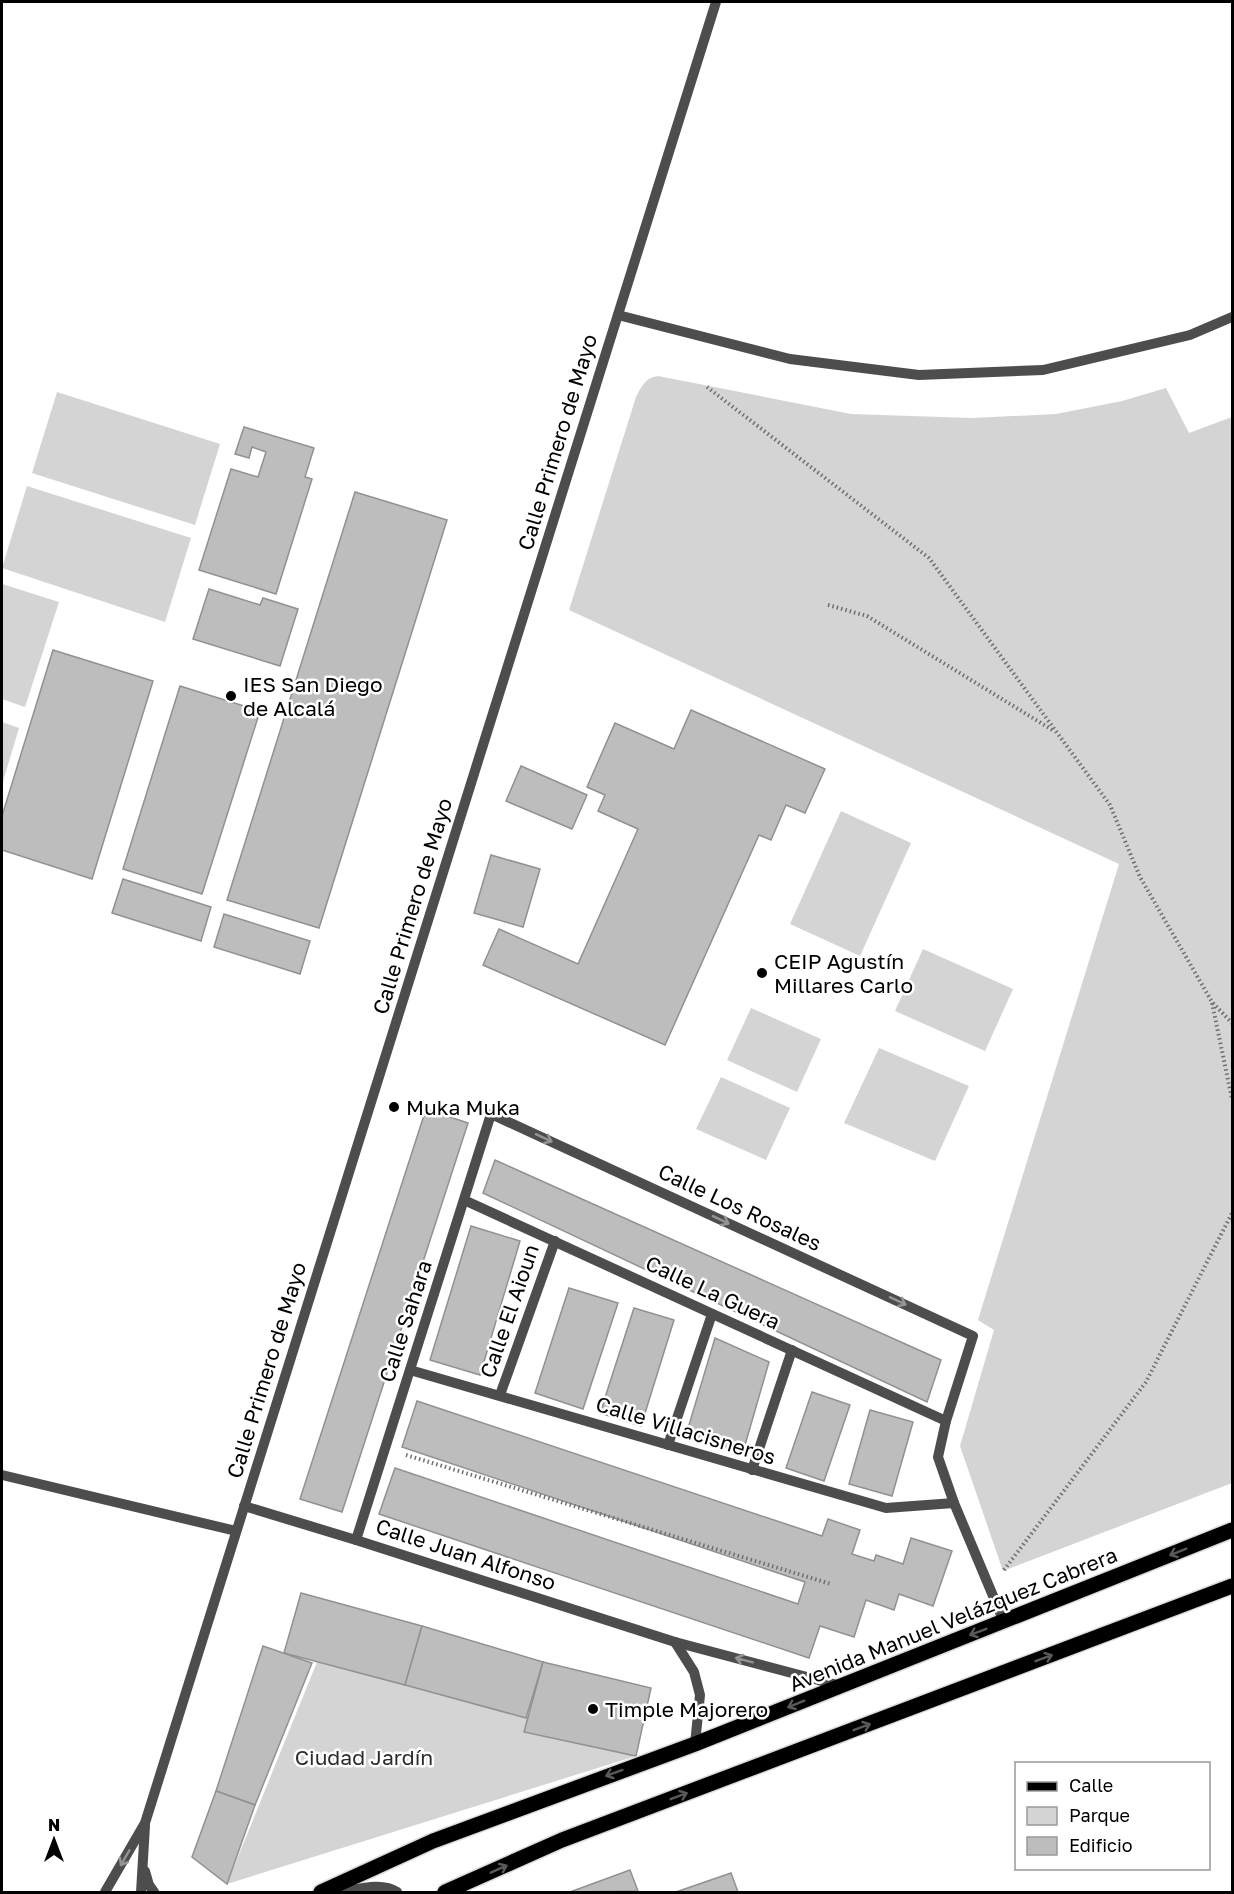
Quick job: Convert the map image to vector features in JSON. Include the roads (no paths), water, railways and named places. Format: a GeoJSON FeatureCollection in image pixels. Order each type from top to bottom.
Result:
{"type":"FeatureCollection","features":[{"type":"Feature","properties":{"kind":"main road","name":"Avenida Manuel Velázquez Cabrera"},"geometry":{"type":"LineString","coordinates":[[321,1893],[433,1841],[696,1744],[1233,1530]]}},
{"type":"Feature","properties":{"kind":"main road"},"geometry":{"type":"LineString","coordinates":[[445,1893],[573,1836],[1233,1586]]}},
{"type":"Feature","properties":{"kind":"street","name":"Calle Primero de Mayo"},"geometry":{"type":"LineString","coordinates":[[141,1893],[146,1823],[716,2]]}},
{"type":"Feature","properties":{"kind":"street"},"geometry":{"type":"LineString","coordinates":[[618,315],[790,359],[919,375],[1042,370],[1190,335],[1233,317]]}},
{"type":"Feature","properties":{"kind":"street","name":"Calle Sahara"},"geometry":{"type":"LineString","coordinates":[[356,1540],[491,1114]]}},
{"type":"Feature","properties":{"kind":"street","name":"Calle Los Rosales"},"geometry":{"type":"LineString","coordinates":[[491,1114],[974,1336],[946,1421]]}},
{"type":"Feature","properties":{"kind":"street","name":"Calle La Guera"},"geometry":{"type":"LineString","coordinates":[[464,1200],[946,1421]]}},
{"type":"Feature","properties":{"kind":"street","name":"Calle El Aioun"},"geometry":{"type":"LineString","coordinates":[[500,1395],[555,1241]]}},
{"type":"Feature","properties":{"kind":"street"},"geometry":{"type":"LineString","coordinates":[[668,1445],[712,1314]]}},
{"type":"Feature","properties":{"kind":"street"},"geometry":{"type":"LineString","coordinates":[[752,1470],[792,1350]]}},
{"type":"Feature","properties":{"kind":"street","name":"Calle Villacisneros"},"geometry":{"type":"LineString","coordinates":[[410,1370],[886,1508],[954,1503]]}},
{"type":"Feature","properties":{"kind":"street"},"geometry":{"type":"LineString","coordinates":[[946,1421],[938,1457],[954,1503],[1004,1622]]}},
{"type":"Feature","properties":{"kind":"street"},"geometry":{"type":"LineString","coordinates":[[2,1475],[236,1531]]}},
{"type":"Feature","properties":{"kind":"street","name":"Calle Juan Alfonso"},"geometry":{"type":"LineString","coordinates":[[244,1506],[675,1642],[841,1686]]}},
{"type":"Feature","properties":{"kind":"street"},"geometry":{"type":"LineString","coordinates":[[675,1642],[694,1672],[700,1695],[696,1744]]}},
{"type":"Feature","properties":{"kind":"street","name":"Calle Primero de Mayo"},"geometry":{"type":"LineString","coordinates":[[105,1893],[146,1823]]}},
{"type":"Feature","properties":{"kind":"street"},"geometry":{"type":"LineString","coordinates":[[143,1865],[154,1893]]}},
{"type":"Feature","properties":{"kind":"street"},"geometry":{"type":"LineString","coordinates":[[344,1893],[368,1888],[385,1888],[397,1893]]}},
{"type":"Feature","properties":{"kind":"place","name":"IES San Diego de Alcalá"},"geometry":{"type":"Point","coordinates":[231,696]}},
{"type":"Feature","properties":{"kind":"place","name":"CEIP Agustín Millares Carlo"},"geometry":{"type":"Point","coordinates":[762,973]}},
{"type":"Feature","properties":{"kind":"place","name":"Muka Muka"},"geometry":{"type":"Point","coordinates":[394,1107]}},
{"type":"Feature","properties":{"kind":"place","name":"Timple Majorero"},"geometry":{"type":"Point","coordinates":[593,1709]}},
{"type":"Feature","properties":{"kind":"park label","name":"Ciudad Jardín"},"geometry":{"type":"Point","coordinates":[364,1757]}}]}
